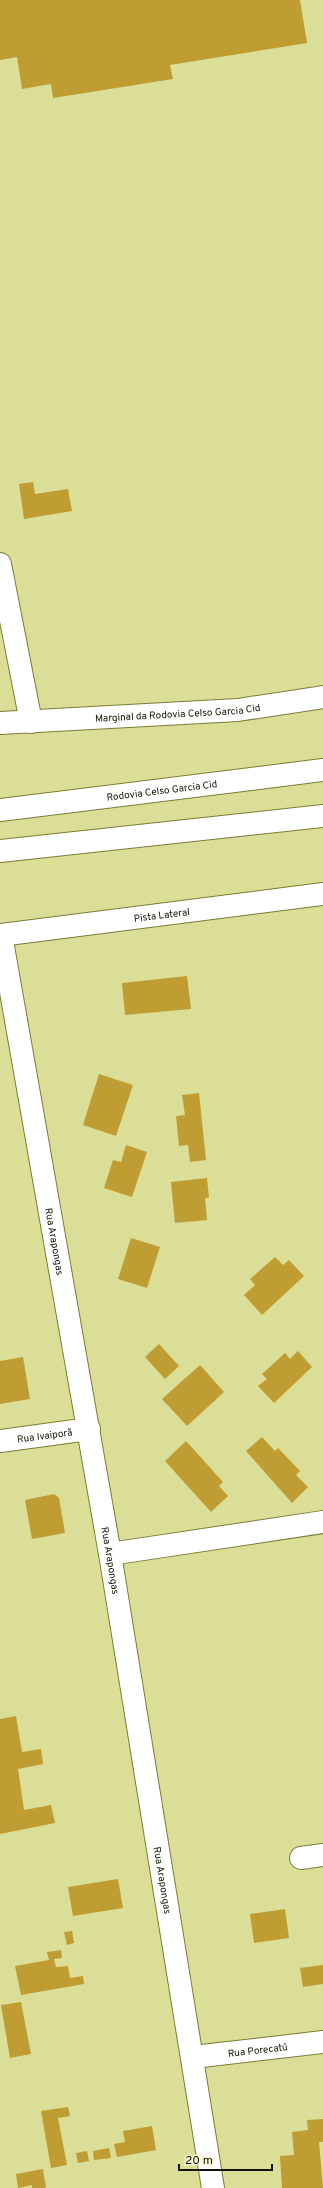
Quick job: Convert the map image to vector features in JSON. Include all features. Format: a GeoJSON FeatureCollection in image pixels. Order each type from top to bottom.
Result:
{"type":"FeatureCollection","features":[{"type":"Feature","properties":{"kind":"main road"},"geometry":{"type":"LineString","coordinates":[[0,564],[31,722],[0,723]]}},
{"type":"Feature","properties":{"kind":"main road","name":"Marginal da Rodovia Celso Garcia Cid"},"geometry":{"type":"LineString","coordinates":[[31,722],[238,710],[323,697]]}},
{"type":"Feature","properties":{"kind":"main road","name":"Rodovia Celso Garcia Cid"},"geometry":{"type":"LineString","coordinates":[[0,810],[323,770]]}},
{"type":"Feature","properties":{"kind":"main road"},"geometry":{"type":"LineString","coordinates":[[0,851],[323,816]]}},
{"type":"Feature","properties":{"kind":"main road","name":"Pista Lateral"},"geometry":{"type":"LineString","coordinates":[[0,935],[323,894]]}},
{"type":"Feature","properties":{"kind":"main road","name":"Rua Arapongas"},"geometry":{"type":"LineString","coordinates":[[0,935],[89,1430],[193,2057],[213,2188]]}},
{"type":"Feature","properties":{"kind":"main road","name":"Rua Ivaiporã"},"geometry":{"type":"LineString","coordinates":[[0,1441],[89,1430]]}},
{"type":"Feature","properties":{"kind":"main road"},"geometry":{"type":"LineString","coordinates":[[110,1554],[323,1522]]}},
{"type":"Feature","properties":{"kind":"main road"},"geometry":{"type":"LineString","coordinates":[[301,1858],[323,1855]]}},
{"type":"Feature","properties":{"kind":"main road","name":"Rua Porecatú"},"geometry":{"type":"LineString","coordinates":[[193,2057],[323,2042]]}},
{"type":"Feature","properties":{"kind":"building"},"geometry":{"type":"Polygon","coordinates":[[[0,0],[300,0],[307,43],[170,65],[173,79],[53,98],[51,84],[22,89],[17,57],[0,60],[0,0]]]}},
{"type":"Feature","properties":{"kind":"building"},"geometry":{"type":"Polygon","coordinates":[[[33,482],[35,494],[68,489],[72,511],[24,519],[19,484],[33,482]]]}},
{"type":"Feature","properties":{"kind":"building"},"geometry":{"type":"Polygon","coordinates":[[[187,976],[191,1009],[125,1015],[122,983],[187,976]]]}},
{"type":"Feature","properties":{"kind":"building"},"geometry":{"type":"Polygon","coordinates":[[[99,1074],[133,1085],[116,1136],[83,1125],[99,1074]]]}},
{"type":"Feature","properties":{"kind":"building"},"geometry":{"type":"Polygon","coordinates":[[[199,1093],[206,1160],[190,1162],[188,1145],[179,1146],[176,1116],[185,1115],[182,1095],[199,1093]]]}},
{"type":"Feature","properties":{"kind":"building"},"geometry":{"type":"Polygon","coordinates":[[[126,1145],[147,1152],[132,1197],[104,1188],[113,1160],[121,1162],[126,1145]]]}},
{"type":"Feature","properties":{"kind":"building"},"geometry":{"type":"Polygon","coordinates":[[[207,1178],[209,1198],[205,1198],[207,1220],[175,1223],[171,1182],[207,1178]]]}},
{"type":"Feature","properties":{"kind":"building"},"geometry":{"type":"Polygon","coordinates":[[[131,1238],[160,1247],[147,1288],[118,1279],[131,1238]]]}},
{"type":"Feature","properties":{"kind":"building"},"geometry":{"type":"Polygon","coordinates":[[[275,1257],[283,1265],[289,1260],[304,1276],[262,1315],[244,1295],[255,1285],[250,1279],[275,1257]]]}},
{"type":"Feature","properties":{"kind":"building"},"geometry":{"type":"Polygon","coordinates":[[[159,1344],[179,1366],[165,1379],[145,1357],[159,1344]]]}},
{"type":"Feature","properties":{"kind":"building"},"geometry":{"type":"Polygon","coordinates":[[[298,1351],[312,1367],[274,1403],[258,1386],[267,1379],[262,1374],[285,1353],[290,1359],[298,1351]]]}},
{"type":"Feature","properties":{"kind":"building"},"geometry":{"type":"Polygon","coordinates":[[[23,1357],[30,1399],[0,1404],[0,1361],[23,1357]]]}},
{"type":"Feature","properties":{"kind":"building"},"geometry":{"type":"Polygon","coordinates":[[[200,1365],[224,1392],[187,1426],[162,1399],[200,1365]]]}},
{"type":"Feature","properties":{"kind":"building"},"geometry":{"type":"Polygon","coordinates":[[[262,1437],[275,1451],[278,1448],[300,1471],[296,1475],[308,1487],[292,1503],[246,1451],[262,1437]]]}},
{"type":"Feature","properties":{"kind":"building"},"geometry":{"type":"Polygon","coordinates":[[[186,1441],[223,1482],[219,1486],[228,1496],[211,1512],[165,1461],[186,1441]]]}},
{"type":"Feature","properties":{"kind":"building"},"geometry":{"type":"Polygon","coordinates":[[[54,1494],[59,1498],[65,1533],[32,1539],[25,1500],[54,1494]]]}},
{"type":"Feature","properties":{"kind":"building"},"geometry":{"type":"Polygon","coordinates":[[[16,1716],[22,1752],[41,1749],[43,1764],[18,1769],[24,1810],[51,1805],[55,1823],[0,1834],[0,1719],[16,1716]]]}},
{"type":"Feature","properties":{"kind":"building"},"geometry":{"type":"Polygon","coordinates":[[[118,1879],[123,1908],[73,1916],[68,1887],[118,1879]]]}},
{"type":"Feature","properties":{"kind":"building"},"geometry":{"type":"Polygon","coordinates":[[[285,1909],[289,1938],[254,1943],[250,1914],[285,1909]]]}},
{"type":"Feature","properties":{"kind":"building"},"geometry":{"type":"Polygon","coordinates":[[[72,1931],[74,1943],[67,1945],[64,1932],[72,1931]]]}},
{"type":"Feature","properties":{"kind":"building"},"geometry":{"type":"Polygon","coordinates":[[[61,1950],[62,1958],[54,1959],[56,1967],[68,1966],[70,1978],[83,1976],[84,1984],[21,1995],[15,1966],[49,1960],[47,1952],[61,1950]]]}},
{"type":"Feature","properties":{"kind":"building"},"geometry":{"type":"Polygon","coordinates":[[[323,1965],[323,1984],[303,1987],[300,1968],[323,1965]]]}},
{"type":"Feature","properties":{"kind":"building"},"geometry":{"type":"Polygon","coordinates":[[[21,2002],[31,2054],[10,2058],[1,2005],[21,2002]]]}},
{"type":"Feature","properties":{"kind":"building"},"geometry":{"type":"Polygon","coordinates":[[[68,2107],[70,2116],[58,2118],[67,2165],[51,2168],[41,2111],[68,2107]]]}},
{"type":"Feature","properties":{"kind":"building"},"geometry":{"type":"Polygon","coordinates":[[[323,2119],[323,2142],[319,2142],[323,2188],[282,2188],[280,2156],[294,2155],[292,2132],[308,2130],[307,2120],[323,2119]]]}},
{"type":"Feature","properties":{"kind":"building"},"geometry":{"type":"Polygon","coordinates":[[[152,2126],[156,2150],[117,2157],[114,2144],[125,2142],[123,2131],[152,2126]]]}},
{"type":"Feature","properties":{"kind":"building"},"geometry":{"type":"Polygon","coordinates":[[[109,2148],[111,2158],[94,2160],[93,2151],[109,2148]]]}},
{"type":"Feature","properties":{"kind":"building"},"geometry":{"type":"Polygon","coordinates":[[[87,2151],[89,2161],[78,2163],[76,2153],[87,2151]]]}},
{"type":"Feature","properties":{"kind":"building"},"geometry":{"type":"Polygon","coordinates":[[[43,2169],[46,2188],[32,2188],[32,2185],[18,2188],[16,2174],[43,2169]]]}}]}
